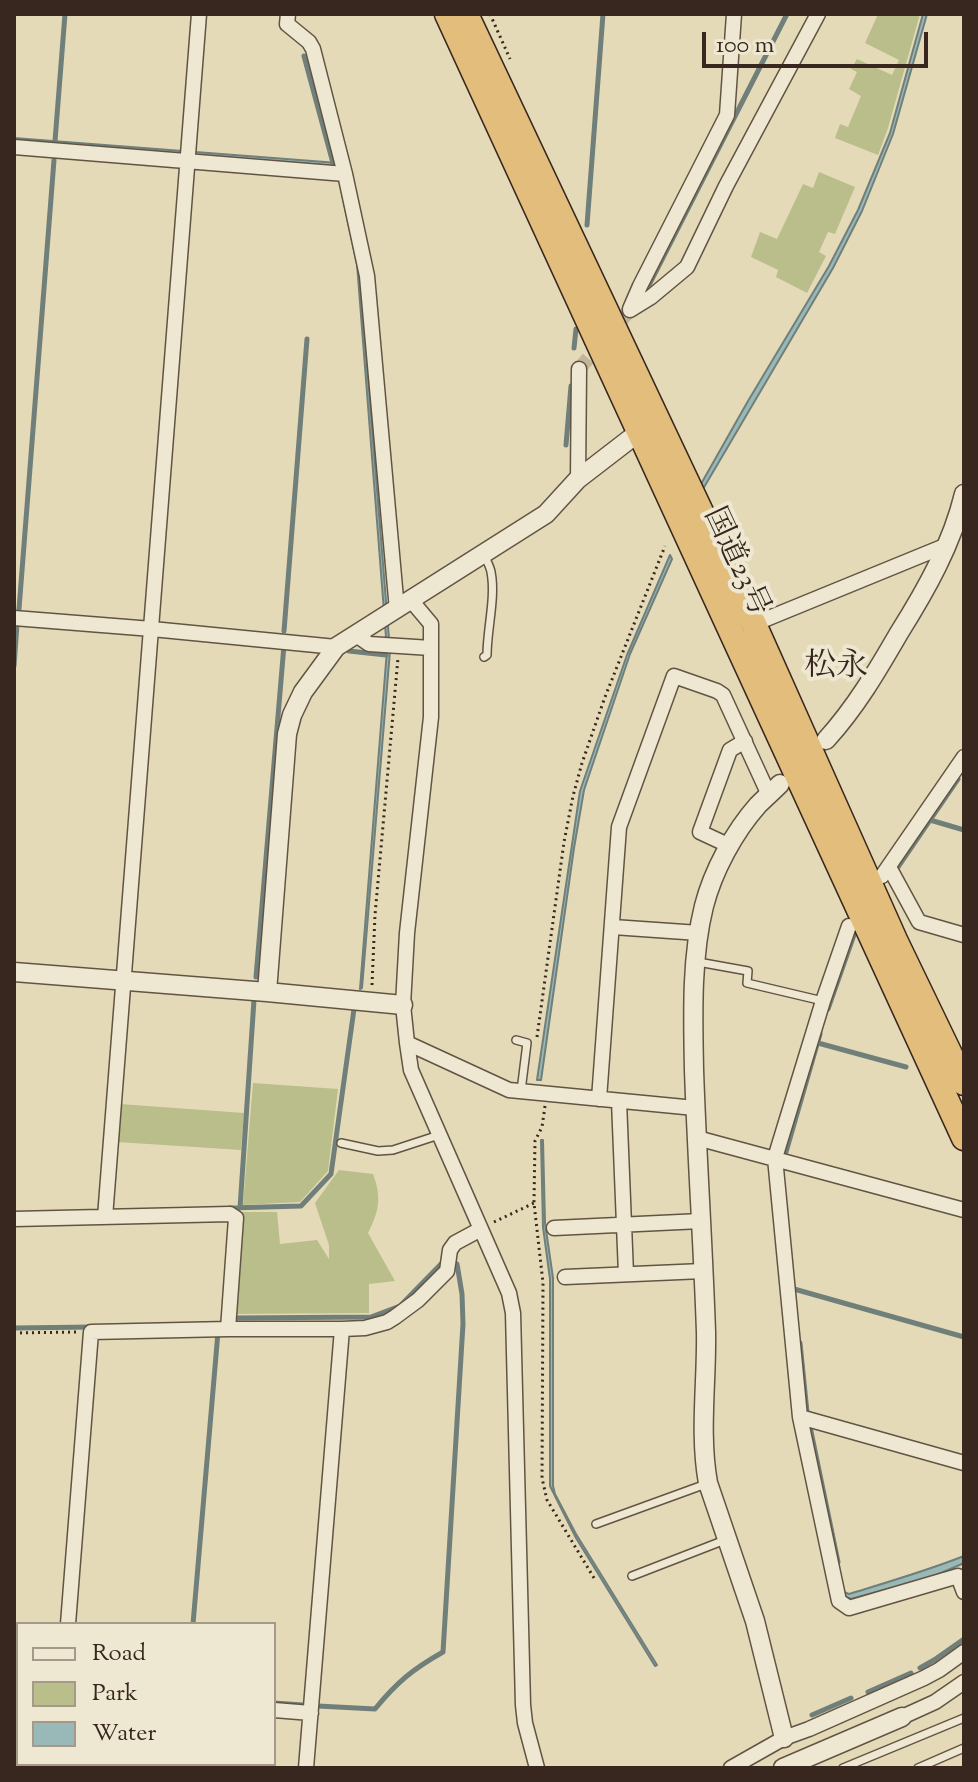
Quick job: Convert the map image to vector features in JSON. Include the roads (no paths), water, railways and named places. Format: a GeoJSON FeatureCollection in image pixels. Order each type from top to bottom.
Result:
{"type":"FeatureCollection","features":[{"type":"Feature","properties":{"kind":"highway","name":"国道23号"},"geometry":{"type":"LineString","coordinates":[[447,14],[964,1138]]}},
{"type":"Feature","properties":{"kind":"highway","name":"国道23号"},"geometry":{"type":"LineString","coordinates":[[466,14],[754,624],[895,940],[964,1083]]}},
{"type":"Feature","properties":{"kind":"street"},"geometry":{"type":"LineString","coordinates":[[105,1217],[199,14]]}},
{"type":"Feature","properties":{"kind":"street"},"geometry":{"type":"LineString","coordinates":[[288,14],[287,24],[313,49],[367,276],[394,610]]}},
{"type":"Feature","properties":{"kind":"street"},"geometry":{"type":"LineString","coordinates":[[734,14],[727,115],[630,310],[687,267],[726,186],[818,14]]}},
{"type":"Feature","properties":{"kind":"street"},"geometry":{"type":"LineString","coordinates":[[14,147],[188,156],[341,174]]}},
{"type":"Feature","properties":{"kind":"street"},"geometry":{"type":"LineString","coordinates":[[578,479],[579,369]]}},
{"type":"Feature","properties":{"kind":"street"},"geometry":{"type":"LineString","coordinates":[[267,992],[287,734],[303,692],[336,647],[546,514],[578,479],[639,432]]}},
{"type":"Feature","properties":{"kind":"street"},"geometry":{"type":"LineString","coordinates":[[826,740],[870,683],[923,594],[958,519],[964,494]]}},
{"type":"Feature","properties":{"kind":"street"},"geometry":{"type":"LineString","coordinates":[[754,624],[947,545]]}},
{"type":"Feature","properties":{"kind":"street"},"geometry":{"type":"LineString","coordinates":[[394,610],[431,624],[431,717],[407,933],[403,1005],[407,1043],[411,1070],[509,1293],[513,1313],[523,1705],[537,1768]]}},
{"type":"Feature","properties":{"kind":"street"},"geometry":{"type":"LineString","coordinates":[[14,618],[336,647]]}},
{"type":"Feature","properties":{"kind":"street"},"geometry":{"type":"LineString","coordinates":[[356,635],[369,644],[431,648]]}},
{"type":"Feature","properties":{"kind":"street"},"geometry":{"type":"LineString","coordinates":[[599,1099],[619,827],[674,676],[723,695],[745,741],[775,790],[758,805],[735,836],[704,904],[696,962],[693,1032],[706,1334],[704,1460],[708,1483],[755,1621],[784,1738]]}},
{"type":"Feature","properties":{"kind":"street"},"geometry":{"type":"LineString","coordinates":[[730,846],[700,832],[730,750],[745,741]]}},
{"type":"Feature","properties":{"kind":"street"},"geometry":{"type":"LineString","coordinates":[[964,757],[886,872],[919,922],[964,935]]}},
{"type":"Feature","properties":{"kind":"street"},"geometry":{"type":"LineString","coordinates":[[849,926],[775,1158],[806,1419],[839,1601],[849,1608],[958,1576],[964,1592]]}},
{"type":"Feature","properties":{"kind":"street"},"geometry":{"type":"LineString","coordinates":[[613,927],[699,933]]}},
{"type":"Feature","properties":{"kind":"street"},"geometry":{"type":"LineString","coordinates":[[14,972],[403,1005]]}},
{"type":"Feature","properties":{"kind":"street"},"geometry":{"type":"LineString","coordinates":[[407,1043],[509,1090],[695,1108]]}},
{"type":"Feature","properties":{"kind":"street"},"geometry":{"type":"LineString","coordinates":[[619,1101],[626,1274]]}},
{"type":"Feature","properties":{"kind":"street"},"geometry":{"type":"LineString","coordinates":[[697,1138],[964,1210]]}},
{"type":"Feature","properties":{"kind":"street"},"geometry":{"type":"LineString","coordinates":[[14,1219],[230,1214],[236,1218],[228,1329]]}},
{"type":"Feature","properties":{"kind":"street"},"geometry":{"type":"LineString","coordinates":[[554,1228],[701,1221]]}},
{"type":"Feature","properties":{"kind":"street"},"geometry":{"type":"LineString","coordinates":[[68,1622],[91,1332],[365,1328],[395,1317],[418,1300],[447,1271],[450,1250],[455,1243],[481,1229]]}},
{"type":"Feature","properties":{"kind":"street"},"geometry":{"type":"LineString","coordinates":[[565,1277],[703,1271]]}},
{"type":"Feature","properties":{"kind":"street"},"geometry":{"type":"LineString","coordinates":[[306,1768],[342,1329]]}},
{"type":"Feature","properties":{"kind":"street"},"geometry":{"type":"LineString","coordinates":[[806,1419],[964,1463]]}},
{"type":"Feature","properties":{"kind":"street"},"geometry":{"type":"LineString","coordinates":[[731,1768],[784,1738],[924,1678],[964,1652]]}},
{"type":"Feature","properties":{"kind":"street"},"geometry":{"type":"LineString","coordinates":[[783,1768],[935,1702],[964,1682]]}},
{"type":"Feature","properties":{"kind":"street"},"geometry":{"type":"LineString","coordinates":[[276,1710],[311,1713]]}},
{"type":"Feature","properties":{"kind":"lane"},"geometry":{"type":"LineString","coordinates":[[484,553],[491,572],[492,594],[487,655],[484,657]]}},
{"type":"Feature","properties":{"kind":"lane"},"geometry":{"type":"LineString","coordinates":[[696,962],[748,971],[747,983],[823,1001]]}},
{"type":"Feature","properties":{"kind":"lane"},"geometry":{"type":"LineString","coordinates":[[516,1040],[527,1043],[521,1091]]}},
{"type":"Feature","properties":{"kind":"lane"},"geometry":{"type":"LineString","coordinates":[[341,1143],[378,1151],[393,1150],[439,1135]]}},
{"type":"Feature","properties":{"kind":"lane"},"geometry":{"type":"LineString","coordinates":[[596,1524],[708,1483]]}},
{"type":"Feature","properties":{"kind":"lane"},"geometry":{"type":"LineString","coordinates":[[632,1576],[727,1539]]}},
{"type":"Feature","properties":{"kind":"lane"},"geometry":{"type":"LineString","coordinates":[[935,1702],[964,1691]]}},
{"type":"Feature","properties":{"kind":"lane"},"geometry":{"type":"LineString","coordinates":[[843,1768],[964,1718]]}},
{"type":"Feature","properties":{"kind":"lane"},"geometry":{"type":"LineString","coordinates":[[918,1768],[964,1748]]}},
{"type":"Feature","properties":{"kind":"lane"},"geometry":{"type":"LineString","coordinates":[[803,1768],[823,1752]]}},
{"type":"Feature","properties":{"kind":"water"},"geometry":{"type":"Polygon","coordinates":[[[923,14],[927,14],[893,134],[862,211],[833,268],[703,489],[701,484],[829,266],[858,210],[890,133],[923,14]]]}},
{"type":"Feature","properties":{"kind":"water"},"geometry":{"type":"Polygon","coordinates":[[[14,138],[338,163],[359,264],[390,651],[360,989],[387,650],[357,264],[336,166],[14,141],[14,138]]]}},
{"type":"Feature","properties":{"kind":"water"},"geometry":{"type":"Polygon","coordinates":[[[670,555],[672,559],[630,654],[584,790],[541,1080],[537,1080],[580,791],[627,655],[670,555]]]}},
{"type":"Feature","properties":{"kind":"water"},"geometry":{"type":"Polygon","coordinates":[[[541,1140],[545,1223],[553,1278],[553,1486],[576,1534],[655,1666],[576,1538],[550,1486],[550,1279],[543,1227],[541,1140]]]}},
{"type":"Feature","properties":{"kind":"water"},"geometry":{"type":"Polygon","coordinates":[[[964,1556],[964,1563],[932,1577],[851,1599],[844,1596],[844,1592],[849,1594],[964,1556]]]}},
{"type":"Feature","properties":{"kind":"waterway"},"geometry":{"type":"LineString","coordinates":[[55,141],[65,14]]}},
{"type":"Feature","properties":{"kind":"waterway"},"geometry":{"type":"LineString","coordinates":[[587,225],[603,14]]}},
{"type":"Feature","properties":{"kind":"waterway"},"geometry":{"type":"LineString","coordinates":[[649,285],[787,14]]}},
{"type":"Feature","properties":{"kind":"waterway"},"geometry":{"type":"LineString","coordinates":[[304,56],[333,163]]}},
{"type":"Feature","properties":{"kind":"waterway"},"geometry":{"type":"LineString","coordinates":[[19,609],[54,160]]}},
{"type":"Feature","properties":{"kind":"waterway"},"geometry":{"type":"LineString","coordinates":[[574,348],[576,329]]}},
{"type":"Feature","properties":{"kind":"waterway"},"geometry":{"type":"LineString","coordinates":[[284,631],[307,339]]}},
{"type":"Feature","properties":{"kind":"waterway"},"geometry":{"type":"LineString","coordinates":[[566,445],[571,386]]}},
{"type":"Feature","properties":{"kind":"waterway"},"geometry":{"type":"LineString","coordinates":[[14,666],[17,624]]}},
{"type":"Feature","properties":{"kind":"waterway"},"geometry":{"type":"LineString","coordinates":[[256,977],[284,645]]}},
{"type":"Feature","properties":{"kind":"waterway"},"geometry":{"type":"LineString","coordinates":[[349,651],[386,655]]}},
{"type":"Feature","properties":{"kind":"waterway"},"geometry":{"type":"LineString","coordinates":[[898,867],[958,779]]}},
{"type":"Feature","properties":{"kind":"waterway"},"geometry":{"type":"LineString","coordinates":[[930,820],[964,830]]}},
{"type":"Feature","properties":{"kind":"waterway"},"geometry":{"type":"LineString","coordinates":[[828,1009],[854,935]]}},
{"type":"Feature","properties":{"kind":"waterway"},"geometry":{"type":"LineString","coordinates":[[240,1208],[254,1000]]}},
{"type":"Feature","properties":{"kind":"waterway"},"geometry":{"type":"LineString","coordinates":[[230,1208],[301,1206],[331,1174],[354,1009]]}},
{"type":"Feature","properties":{"kind":"waterway"},"geometry":{"type":"LineString","coordinates":[[786,1152],[820,1034]]}},
{"type":"Feature","properties":{"kind":"waterway"},"geometry":{"type":"LineString","coordinates":[[818,1043],[906,1067]]}},
{"type":"Feature","properties":{"kind":"waterway"},"geometry":{"type":"LineString","coordinates":[[318,1706],[375,1709],[406,1677],[443,1652],[463,1324],[462,1294],[457,1264],[453,1263]]}},
{"type":"Feature","properties":{"kind":"waterway"},"geometry":{"type":"LineString","coordinates":[[232,1318],[371,1317],[400,1306],[441,1264]]}},
{"type":"Feature","properties":{"kind":"waterway"},"geometry":{"type":"LineString","coordinates":[[794,1289],[964,1337]]}},
{"type":"Feature","properties":{"kind":"waterway"},"geometry":{"type":"LineString","coordinates":[[14,1328],[93,1327]]}},
{"type":"Feature","properties":{"kind":"waterway"},"geometry":{"type":"LineString","coordinates":[[193,1622],[218,1332]]}},
{"type":"Feature","properties":{"kind":"waterway"},"geometry":{"type":"LineString","coordinates":[[800,1343],[807,1412],[838,1562]]}},
{"type":"Feature","properties":{"kind":"waterway"},"geometry":{"type":"LineString","coordinates":[[920,1668],[964,1639]]}},
{"type":"Feature","properties":{"kind":"waterway"},"geometry":{"type":"LineString","coordinates":[[868,1692],[911,1673]]}},
{"type":"Feature","properties":{"kind":"waterway"},"geometry":{"type":"LineString","coordinates":[[812,1715],[851,1698]]}},
{"type":"Feature","properties":{"kind":"waterway"},"geometry":{"type":"LineString","coordinates":[[276,1703],[303,1705]]}},
{"type":"Feature","properties":{"kind":"tunnel"},"geometry":{"type":"LineString","coordinates":[[579,369],[630,310]]}},
{"type":"Feature","properties":{"kind":"district","name":"松永"},"geometry":{"type":"Point","coordinates":[836,670]}}]}
